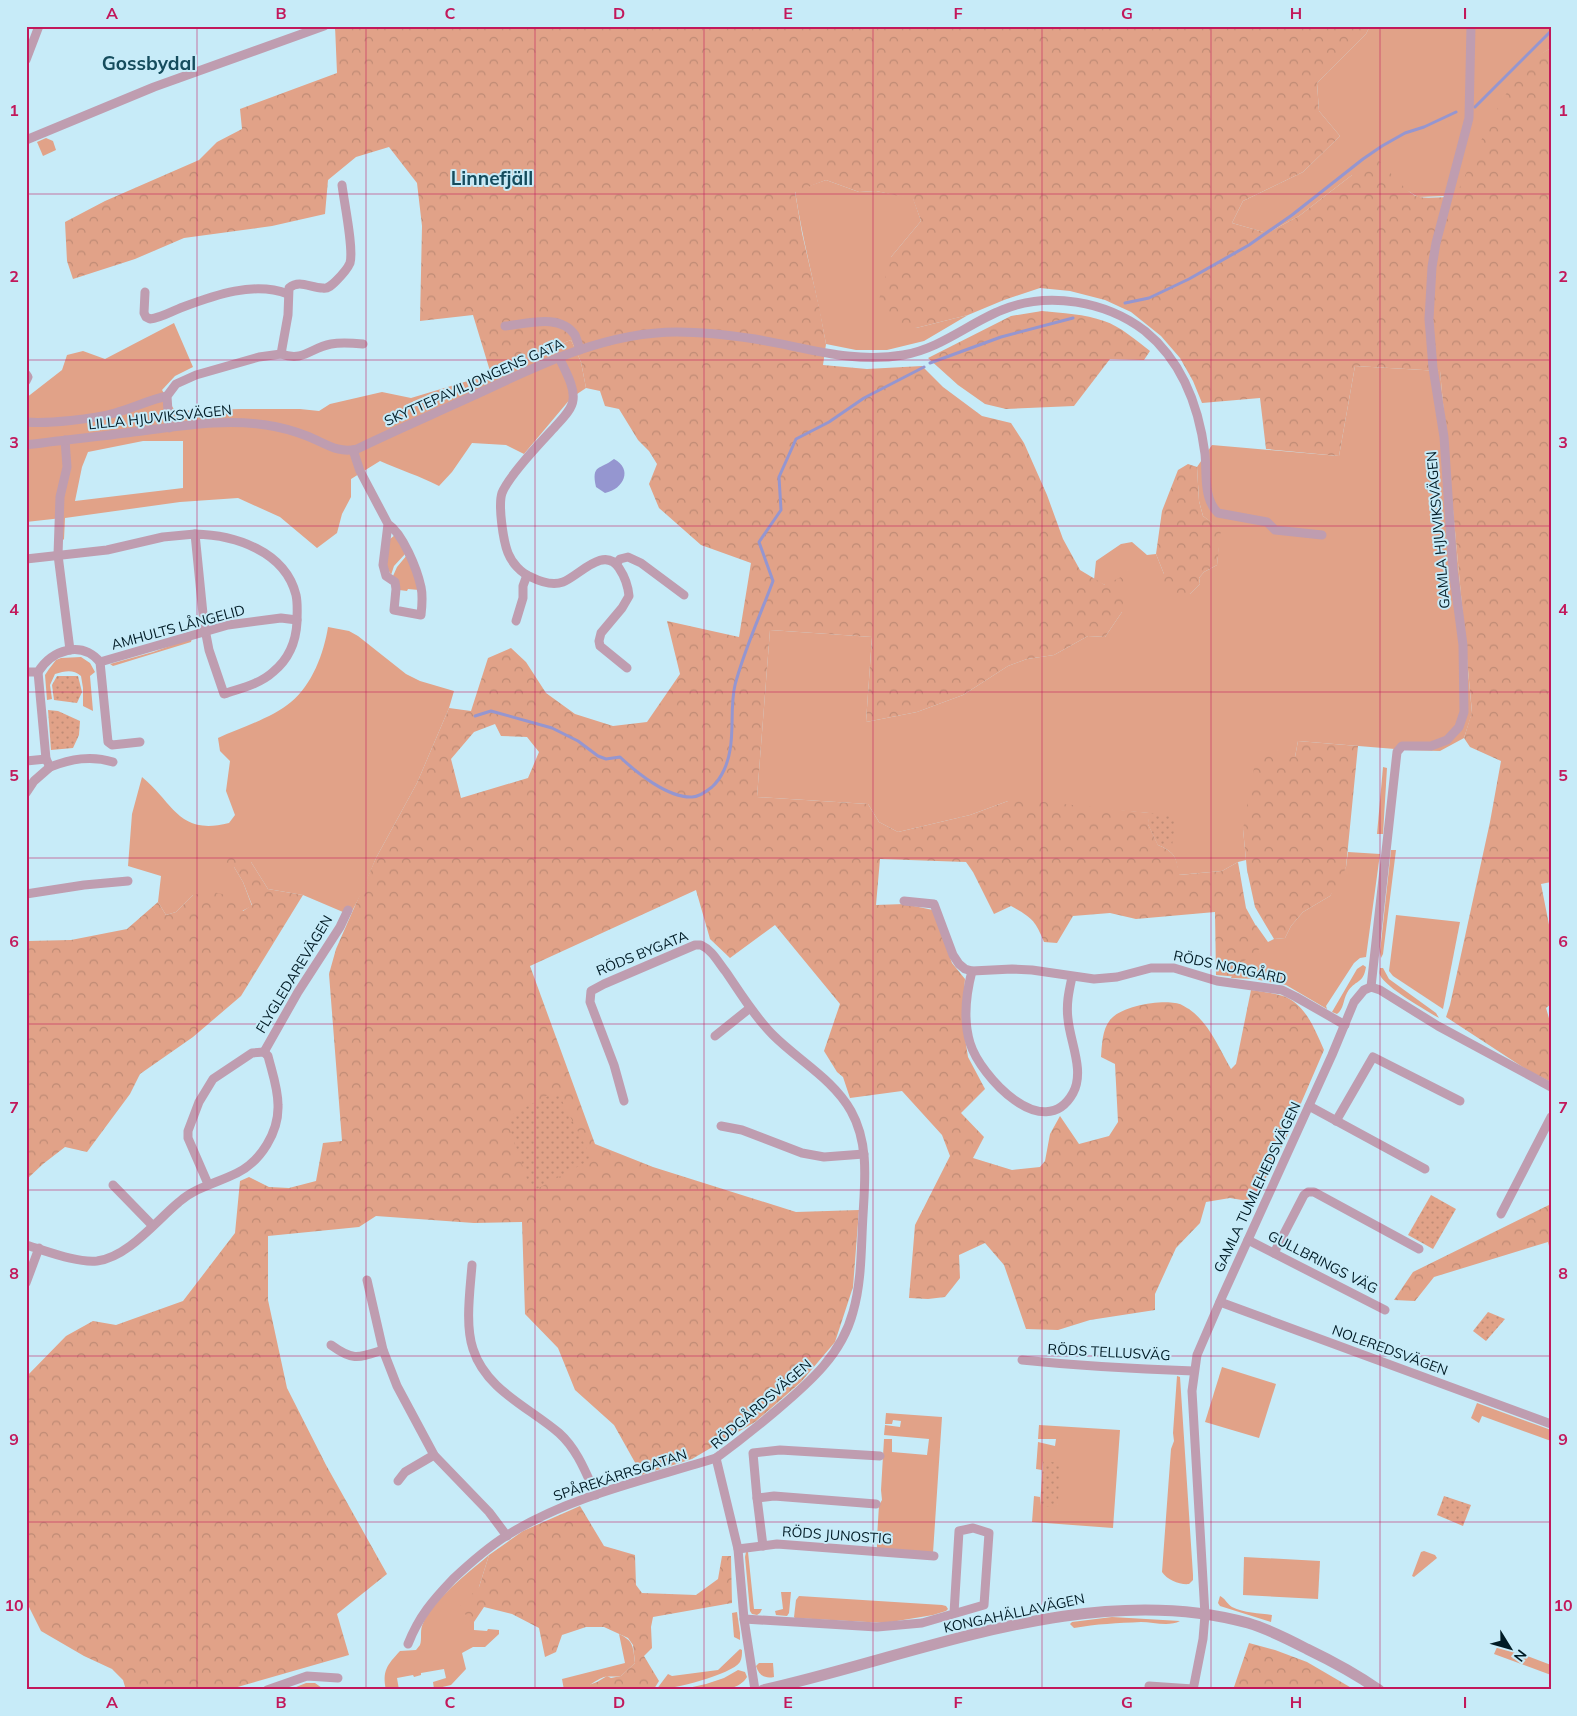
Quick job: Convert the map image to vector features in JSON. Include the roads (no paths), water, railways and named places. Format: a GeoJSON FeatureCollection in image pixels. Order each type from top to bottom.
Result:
{"type":"FeatureCollection","features":[{"type":"Feature","properties":{"kind":"street"},"geometry":{"type":"LineString","coordinates":[[26,60],[39,26]]}},
{"type":"Feature","properties":{"kind":"street"},"geometry":{"type":"LineString","coordinates":[[26,140],[154,87],[324,26]]}},
{"type":"Feature","properties":{"kind":"street","name":"GAMLA HJUVIKSVÄGEN"},"geometry":{"type":"LineString","coordinates":[[1372,987],[1397,752],[1402,746],[1431,746],[1447,740],[1459,727],[1464,712],[1463,645],[1453,569],[1444,438],[1433,368],[1429,301],[1436,243],[1469,118],[1471,26]]}},
{"type":"Feature","properties":{"kind":"street"},"geometry":{"type":"LineString","coordinates":[[281,354],[288,315],[289,288],[294,284],[302,284],[324,289],[328,288],[341,276],[349,265],[351,253],[342,185]]}},
{"type":"Feature","properties":{"kind":"street"},"geometry":{"type":"LineString","coordinates":[[145,292],[144,313],[146,318],[150,319],[214,296],[244,290],[263,288],[288,294]]}},
{"type":"Feature","properties":{"kind":"street","name":"SKYTTEPAVILJONGENS GATA"},"geometry":{"type":"LineString","coordinates":[[353,450],[559,357],[613,341],[656,333],[711,334],[755,339],[828,354],[882,357],[904,355],[936,345],[1002,310],[1039,301],[1056,301],[1094,305],[1119,314],[1145,332],[1170,357],[1185,381],[1197,412],[1205,453],[1210,503],[1218,513],[1231,517],[1267,522],[1275,530],[1322,535]]}},
{"type":"Feature","properties":{"kind":"street"},"geometry":{"type":"LineString","coordinates":[[505,326],[551,321],[567,327],[575,336],[580,350]]}},
{"type":"Feature","properties":{"kind":"street"},"geometry":{"type":"LineString","coordinates":[[26,422],[60,421],[112,414],[167,396],[176,384],[196,375],[259,357],[281,354],[297,357],[321,346],[333,343],[363,344]]}},
{"type":"Feature","properties":{"kind":"street"},"geometry":{"type":"LineString","coordinates":[[559,357],[573,392],[573,401],[560,421],[502,492],[504,537],[512,561],[527,576],[546,583],[563,582],[598,561],[610,560],[616,564],[626,580],[629,596],[622,608],[601,633],[599,641],[600,646],[627,668]]}},
{"type":"Feature","properties":{"kind":"street"},"geometry":{"type":"LineString","coordinates":[[26,374],[28,377],[26,382]]}},
{"type":"Feature","properties":{"kind":"street"},"geometry":{"type":"LineString","coordinates":[[167,396],[169,428]]}},
{"type":"Feature","properties":{"kind":"street","name":"LILLA HJUVIKSVÄGEN"},"geometry":{"type":"LineString","coordinates":[[26,445],[229,422],[264,425],[294,432],[339,450],[353,450]]}},
{"type":"Feature","properties":{"kind":"street"},"geometry":{"type":"LineString","coordinates":[[26,793],[48,763],[37,681],[38,672],[46,661],[56,654],[70,650],[58,555],[60,497],[67,467],[65,440]]}},
{"type":"Feature","properties":{"kind":"street"},"geometry":{"type":"LineString","coordinates":[[353,450],[360,470],[388,524],[394,528],[411,558],[421,587],[421,615],[394,610],[396,589],[394,582],[386,576],[383,565],[388,524]]}},
{"type":"Feature","properties":{"kind":"street"},"geometry":{"type":"LineString","coordinates":[[26,559],[107,550],[163,537],[195,534],[224,537],[253,546],[264,552],[281,568],[296,594],[297,616],[294,642],[288,655],[279,667],[264,679],[224,694],[209,650],[205,628],[195,534]]}},
{"type":"Feature","properties":{"kind":"street"},"geometry":{"type":"LineString","coordinates":[[616,564],[620,559],[628,557],[641,563],[684,594]]}},
{"type":"Feature","properties":{"kind":"street"},"geometry":{"type":"LineString","coordinates":[[516,621],[527,576]]}},
{"type":"Feature","properties":{"kind":"street","name":"AMHULTS LÅNGELID"},"geometry":{"type":"LineString","coordinates":[[70,650],[85,652],[100,662],[160,646],[205,628],[297,616]]}},
{"type":"Feature","properties":{"kind":"street"},"geometry":{"type":"LineString","coordinates":[[100,662],[108,742],[112,745],[140,742]]}},
{"type":"Feature","properties":{"kind":"street"},"geometry":{"type":"LineString","coordinates":[[26,672],[38,672]]}},
{"type":"Feature","properties":{"kind":"street"},"geometry":{"type":"LineString","coordinates":[[26,761],[59,764],[86,758],[114,762]]}},
{"type":"Feature","properties":{"kind":"street"},"geometry":{"type":"LineString","coordinates":[[26,894],[128,881]]}},
{"type":"Feature","properties":{"kind":"street"},"geometry":{"type":"LineString","coordinates":[[904,901],[934,904],[953,955],[959,964],[965,969],[972,971],[967,992],[967,1027],[970,1044],[988,1076],[999,1088],[1015,1100],[1038,1112],[1059,1108],[1073,1093],[1076,1084],[1078,1072],[1068,1019],[1067,1003],[1072,977]]}},
{"type":"Feature","properties":{"kind":"street","name":"FLYGLEDAREVÄGEN"},"geometry":{"type":"LineString","coordinates":[[264,1052],[275,1031],[340,927],[348,910]]}},
{"type":"Feature","properties":{"kind":"street","name":"RÖDGÅRDSVÄGEN"},"geometry":{"type":"LineString","coordinates":[[701,944],[711,952],[750,1008],[774,1036],[818,1074],[846,1102],[862,1137],[864,1154],[865,1184],[859,1280],[853,1313],[842,1340],[821,1370],[802,1388],[758,1426],[716,1458],[738,1548],[744,1618],[755,1690]]}},
{"type":"Feature","properties":{"kind":"street","name":"RÖDS BYGATA"},"geometry":{"type":"LineString","coordinates":[[624,1101],[614,1065],[590,1002],[591,991],[595,987],[701,944]]}},
{"type":"Feature","properties":{"kind":"street","name":"RÖDS NORGÅRD"},"geometry":{"type":"LineString","coordinates":[[972,971],[1012,968],[1072,977],[1102,979],[1151,968],[1174,968],[1217,981],[1282,990],[1344,1026]]}},
{"type":"Feature","properties":{"kind":"street"},"geometry":{"type":"LineString","coordinates":[[1372,987],[1438,1026],[1551,1087]]}},
{"type":"Feature","properties":{"kind":"street","name":"GAMLA TUMLEHEDSVÄGEN"},"geometry":{"type":"LineString","coordinates":[[1193,1690],[1203,1638],[1205,1615],[1192,1391],[1197,1355],[1354,1002],[1360,992],[1372,987]]}},
{"type":"Feature","properties":{"kind":"street"},"geometry":{"type":"LineString","coordinates":[[715,1036],[750,1008]]}},
{"type":"Feature","properties":{"kind":"street","name":"FLYGLEDAREVÄGEN"},"geometry":{"type":"LineString","coordinates":[[208,1184],[188,1138],[188,1131],[199,1102],[213,1079],[252,1053],[264,1052]]}},
{"type":"Feature","properties":{"kind":"street","name":"FLYGLEDAREVÄGEN"},"geometry":{"type":"LineString","coordinates":[[26,1245],[78,1259],[96,1261],[122,1253],[181,1200],[208,1184],[250,1165],[265,1148],[273,1132],[278,1107],[277,1091],[268,1056],[264,1052]]}},
{"type":"Feature","properties":{"kind":"street"},"geometry":{"type":"LineString","coordinates":[[1336,1120],[1370,1059],[1373,1057],[1460,1101]]}},
{"type":"Feature","properties":{"kind":"street"},"geometry":{"type":"LineString","coordinates":[[1309,1106],[1425,1168]]}},
{"type":"Feature","properties":{"kind":"street"},"geometry":{"type":"LineString","coordinates":[[1500,1214],[1551,1117]]}},
{"type":"Feature","properties":{"kind":"street"},"geometry":{"type":"LineString","coordinates":[[721,1126],[742,1130],[802,1154],[824,1157],[864,1154]]}},
{"type":"Feature","properties":{"kind":"street"},"geometry":{"type":"LineString","coordinates":[[113,1185],[152,1225]]}},
{"type":"Feature","properties":{"kind":"street"},"geometry":{"type":"LineString","coordinates":[[1274,1253],[1304,1194],[1308,1192],[1314,1192],[1419,1249]]}},
{"type":"Feature","properties":{"kind":"street","name":"GULLBRINGS VÄG"},"geometry":{"type":"LineString","coordinates":[[1248,1240],[1385,1310]]}},
{"type":"Feature","properties":{"kind":"street"},"geometry":{"type":"LineString","coordinates":[[26,1283],[39,1248]]}},
{"type":"Feature","properties":{"kind":"street"},"geometry":{"type":"LineString","coordinates":[[472,1266],[470,1322],[472,1348],[484,1372],[501,1390],[559,1433],[574,1449],[596,1495]]}},
{"type":"Feature","properties":{"kind":"street"},"geometry":{"type":"LineString","coordinates":[[367,1280],[383,1350],[397,1386],[434,1455],[489,1512],[507,1536]]}},
{"type":"Feature","properties":{"kind":"street","name":"NOLEREDSVÄGEN"},"geometry":{"type":"LineString","coordinates":[[1220,1302],[1551,1424]]}},
{"type":"Feature","properties":{"kind":"street"},"geometry":{"type":"LineString","coordinates":[[331,1345],[349,1357],[368,1355],[383,1350]]}},
{"type":"Feature","properties":{"kind":"street","name":"RÖDS TELLUSVÄG"},"geometry":{"type":"LineString","coordinates":[[1022,1360],[1130,1369],[1194,1370]]}},
{"type":"Feature","properties":{"kind":"street"},"geometry":{"type":"LineString","coordinates":[[763,1546],[753,1453],[780,1450],[880,1456]]}},
{"type":"Feature","properties":{"kind":"street"},"geometry":{"type":"LineString","coordinates":[[398,1482],[405,1472],[434,1455]]}},
{"type":"Feature","properties":{"kind":"street","name":"SPÅREKÄRRSGATAN"},"geometry":{"type":"LineString","coordinates":[[408,1644],[415,1626],[424,1611],[464,1569],[507,1536],[557,1510],[596,1495],[716,1458]]}},
{"type":"Feature","properties":{"kind":"street"},"geometry":{"type":"LineString","coordinates":[[757,1498],[774,1496],[876,1504]]}},
{"type":"Feature","properties":{"kind":"street"},"geometry":{"type":"LineString","coordinates":[[744,1618],[877,1628],[922,1622],[984,1605],[988,1533],[973,1528],[959,1531],[954,1612]]}},
{"type":"Feature","properties":{"kind":"street","name":"RÖDS JUNOSTIG"},"geometry":{"type":"LineString","coordinates":[[738,1548],[777,1544],[934,1556]]}},
{"type":"Feature","properties":{"kind":"street","name":"KONGAHÄLLAVÄGEN"},"geometry":{"type":"LineString","coordinates":[[763,1690],[982,1633],[1062,1616],[1103,1610],[1158,1611],[1205,1615],[1241,1621],[1266,1630],[1345,1668],[1379,1690]]}},
{"type":"Feature","properties":{"kind":"street"},"geometry":{"type":"LineString","coordinates":[[267,1690],[307,1676],[338,1678]]}},
{"type":"Feature","properties":{"kind":"street"},"geometry":{"type":"LineString","coordinates":[[1149,1686],[1193,1690]]}},
{"type":"Feature","properties":{"kind":"water"},"geometry":{"type":"Polygon","coordinates":[[[614,459],[623,468],[624,478],[612,491],[605,493],[596,487],[595,474],[598,468],[614,459]]]}},
{"type":"Feature","properties":{"kind":"waterway"},"geometry":{"type":"LineString","coordinates":[[1475,107],[1551,31]]}},
{"type":"Feature","properties":{"kind":"waterway"},"geometry":{"type":"LineString","coordinates":[[1125,303],[1149,298],[1189,279],[1249,245],[1292,215],[1382,146],[1405,133],[1424,127],[1456,112]]}},
{"type":"Feature","properties":{"kind":"waterway"},"geometry":{"type":"LineString","coordinates":[[930,363],[1001,337],[1073,318]]}},
{"type":"Feature","properties":{"kind":"waterway"},"geometry":{"type":"LineString","coordinates":[[475,716],[491,711],[552,728],[578,741],[598,756],[606,759],[620,757],[644,777],[673,793],[695,797],[710,789],[722,775],[728,760],[735,685],[773,581],[759,542],[781,510],[779,477],[796,439],[829,422],[864,398],[924,367]]}},
{"type":"Feature","properties":{"kind":"district","name":"Gossbydal"},"geometry":{"type":"Point","coordinates":[149,63]}},
{"type":"Feature","properties":{"kind":"district","name":"Linnefjäll"},"geometry":{"type":"Point","coordinates":[492,178]}}]}
